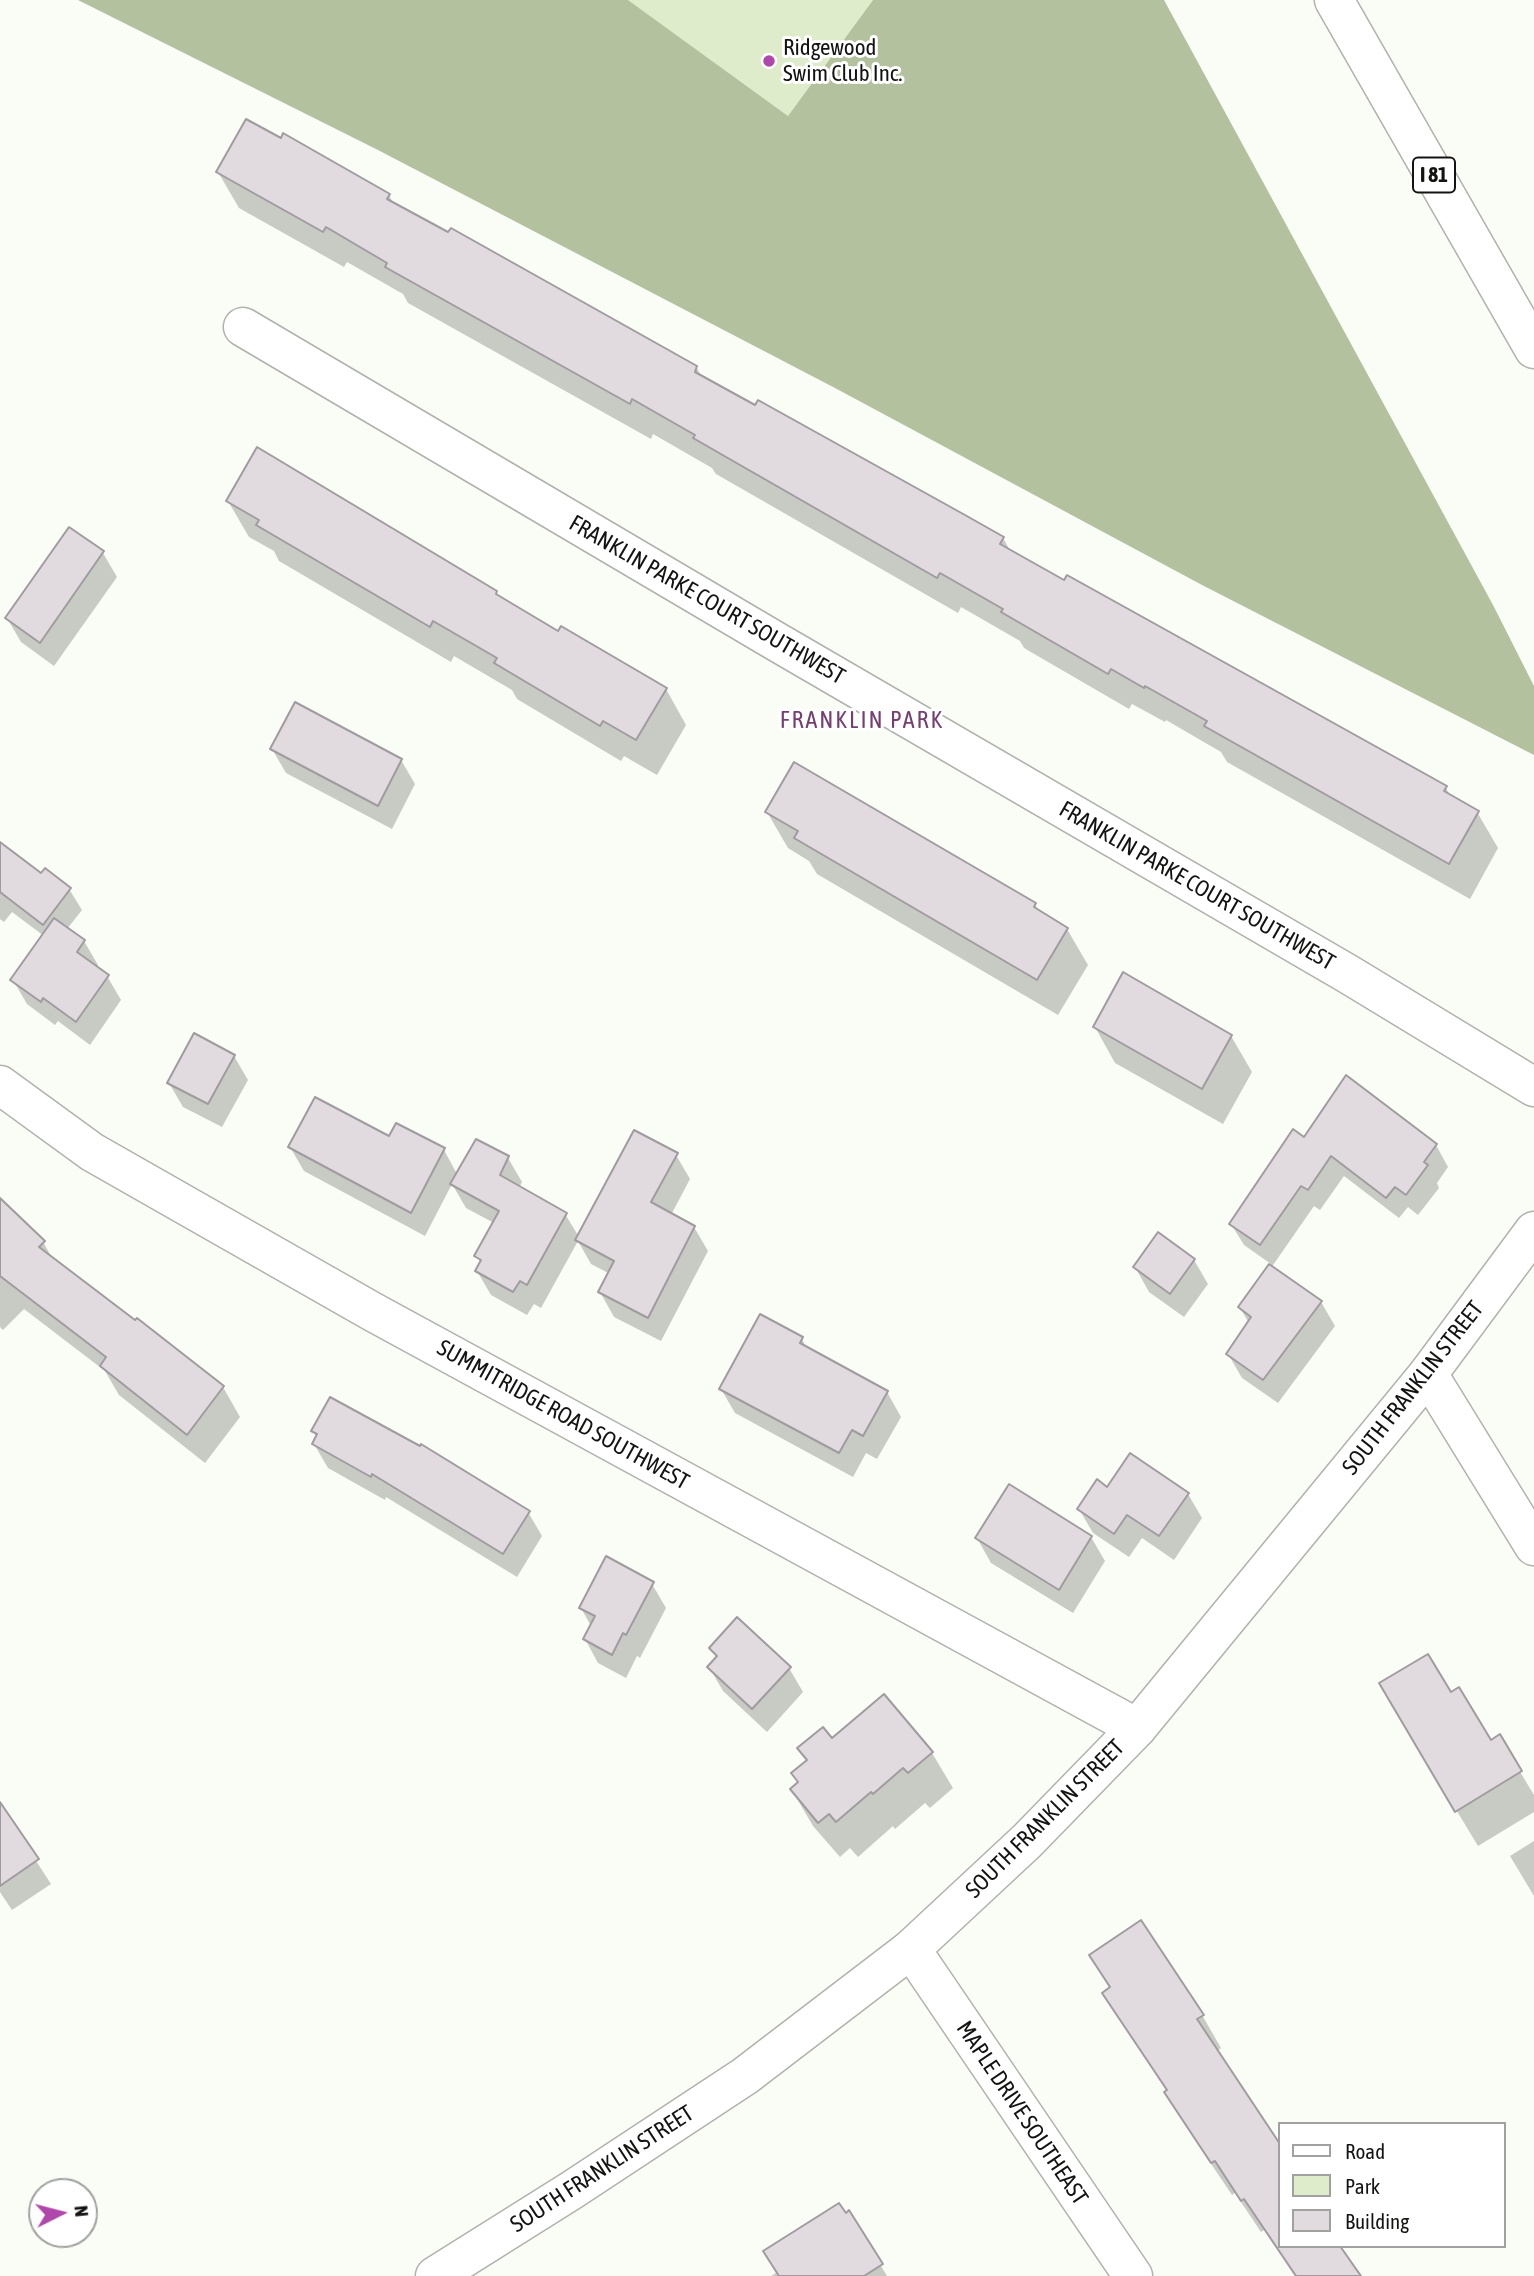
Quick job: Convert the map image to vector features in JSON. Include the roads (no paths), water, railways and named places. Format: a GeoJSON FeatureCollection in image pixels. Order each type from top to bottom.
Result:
{"type":"FeatureCollection","features":[{"type":"Feature","properties":{"kind":"main road","name":"I 81"},"geometry":{"type":"LineString","coordinates":[[1334,0],[1534,349]]}},
{"type":"Feature","properties":{"kind":"main road","name":"FRANKLIN PARKE COURT SOUTHWEST"},"geometry":{"type":"LineString","coordinates":[[243,327],[1348,974],[1534,1087]]}},
{"type":"Feature","properties":{"kind":"main road","name":"SUMMITRIDGE ROAD SOUTHWEST"},"geometry":{"type":"LineString","coordinates":[[0,1085],[92,1152],[373,1312],[1137,1728]]}},
{"type":"Feature","properties":{"kind":"main road","name":"SOUTH FRANKLIN STREET"},"geometry":{"type":"LineString","coordinates":[[435,2276],[745,2076],[911,1950],[1027,1841],[1137,1728],[1428,1374],[1534,1231]]}},
{"type":"Feature","properties":{"kind":"main road"},"geometry":{"type":"LineString","coordinates":[[1428,1374],[1534,1546]]}},
{"type":"Feature","properties":{"kind":"main road","name":"MAPLE DRIVE SOUTHEAST"},"geometry":{"type":"LineString","coordinates":[[911,1950],[1133,2276]]}},
{"type":"Feature","properties":{"kind":"place","name":"Ridgewood Swim Club Inc."},"geometry":{"type":"Point","coordinates":[769,61]}},
{"type":"Feature","properties":{"kind":"district","name":"FRANKLIN PARK"},"geometry":{"type":"Point","coordinates":[862,720]}}]}
